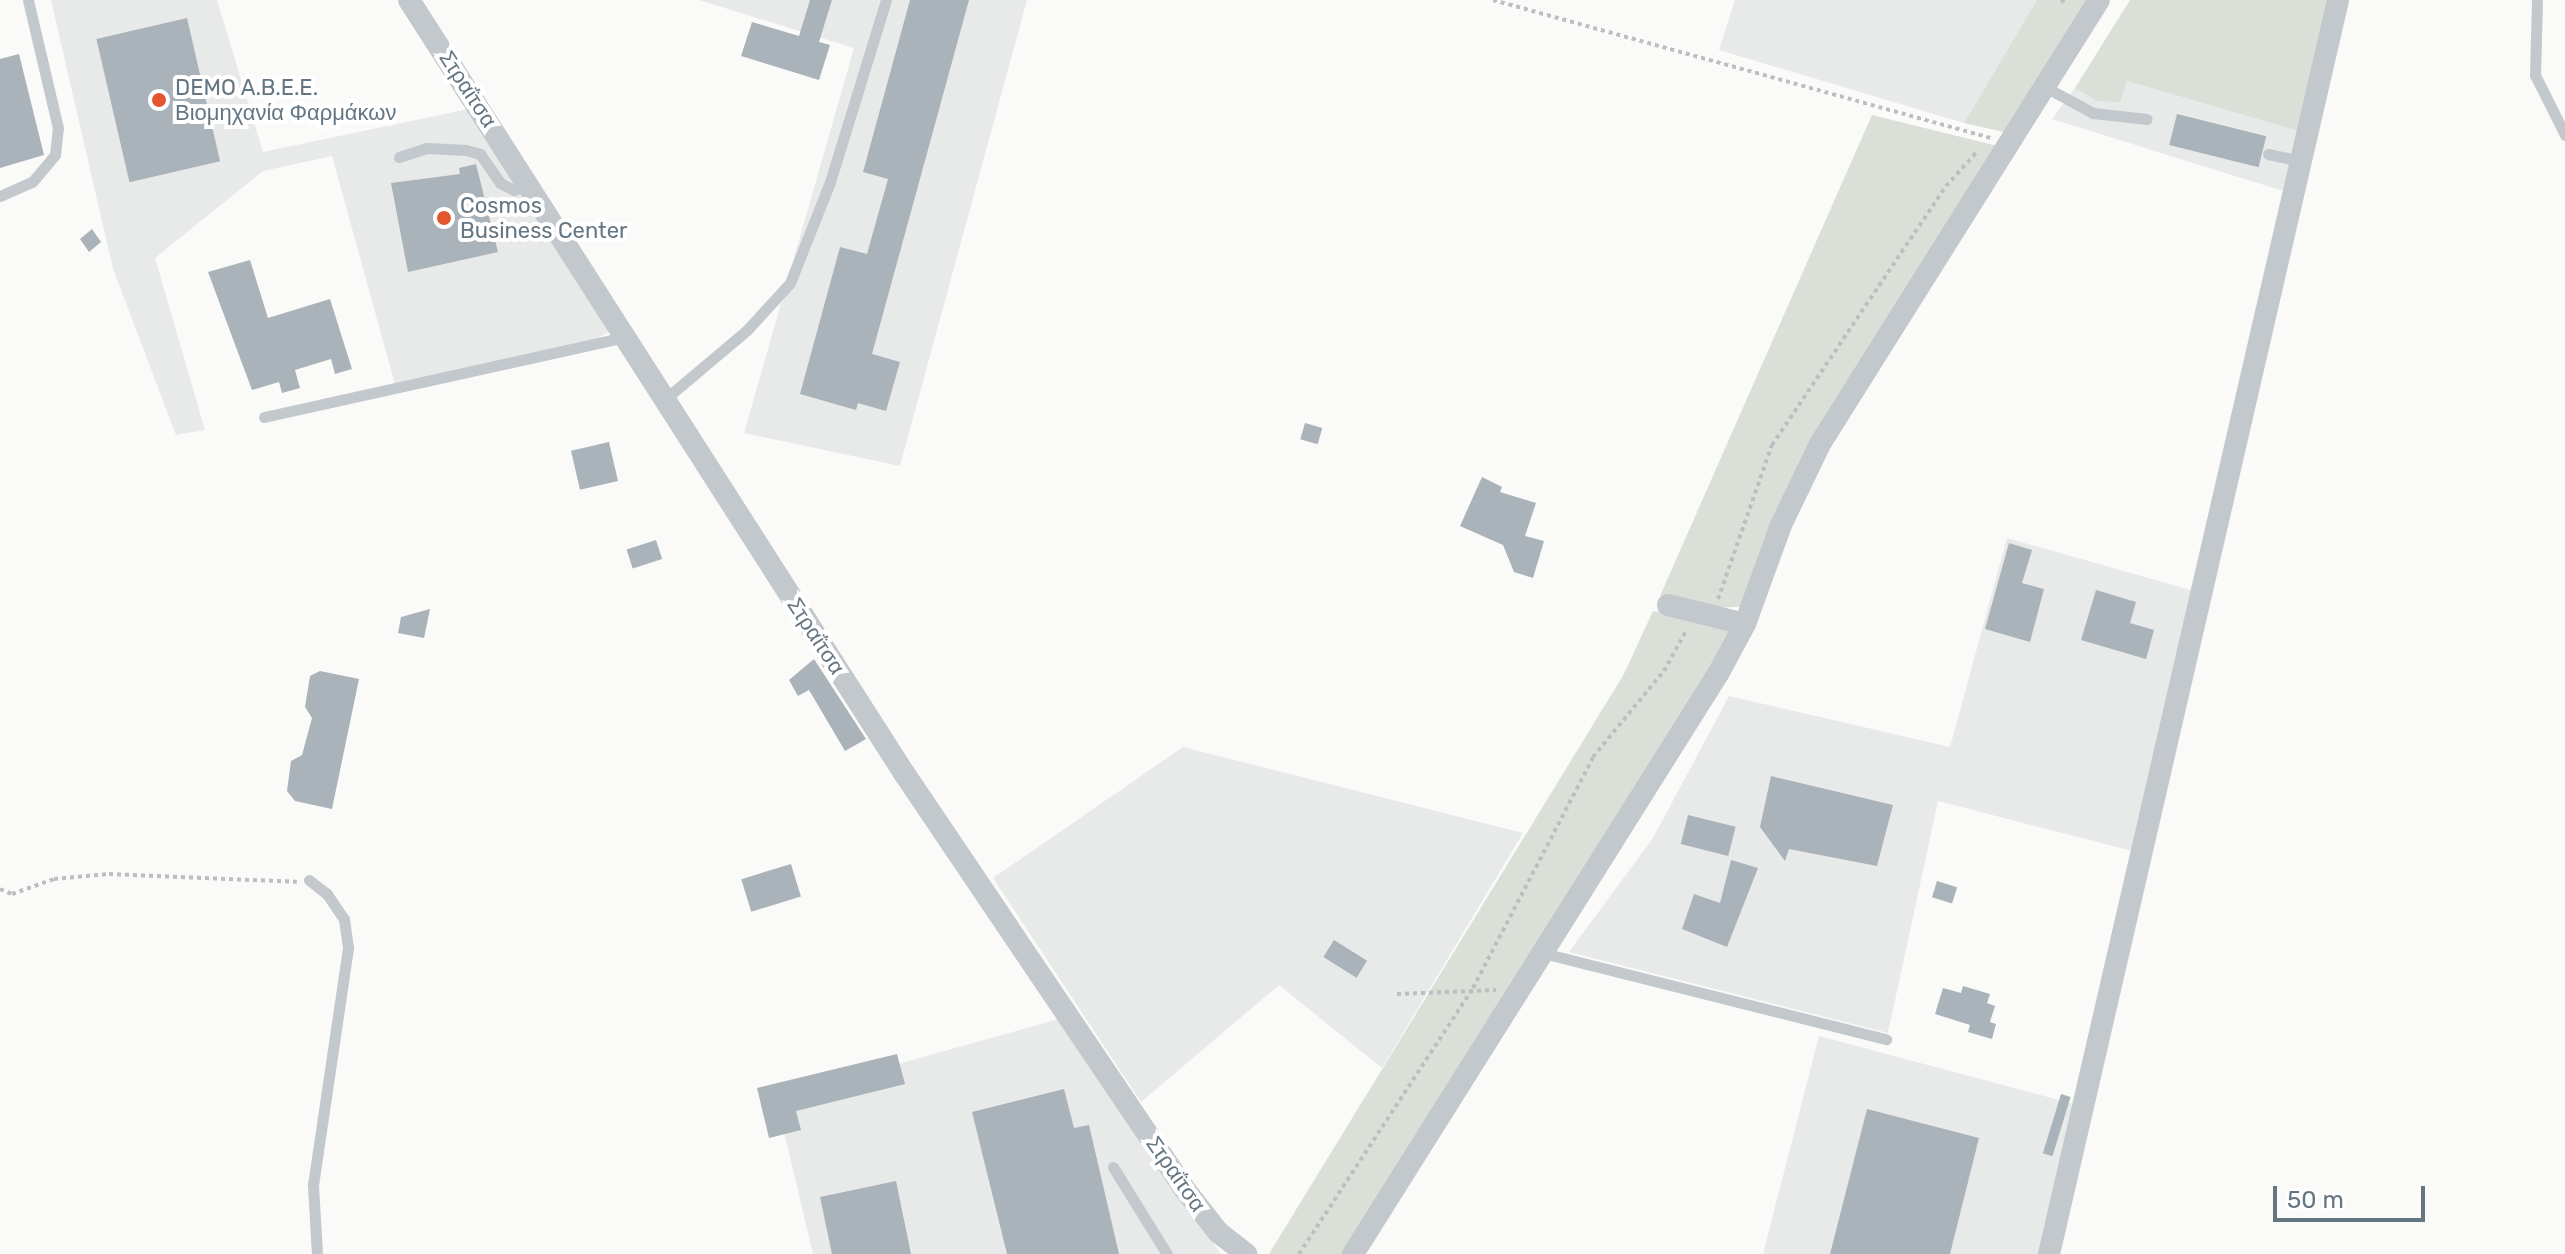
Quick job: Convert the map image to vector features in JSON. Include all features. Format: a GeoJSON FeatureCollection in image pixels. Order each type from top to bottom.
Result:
{"type":"FeatureCollection","features":[{"type":"Feature","properties":{"kind":"street","name":"Στραΐτσα"},"geometry":{"type":"LineString","coordinates":[[409,0],[528,184],[621,338],[904,773],[1218,1232],[1246,1254]]}},
{"type":"Feature","properties":{"kind":"street"},"geometry":{"type":"LineString","coordinates":[[1353,1254],[1745,624],[1814,456],[1999,141],[2045,87],[2099,0]]}},
{"type":"Feature","properties":{"kind":"street"},"geometry":{"type":"LineString","coordinates":[[2049,1254],[2338,0]]}},
{"type":"Feature","properties":{"kind":"street"},"geometry":{"type":"LineString","coordinates":[[1668,605],[1745,624]]}},
{"type":"Feature","properties":{"kind":"lane"},"geometry":{"type":"LineString","coordinates":[[0,196],[33,181],[55,155],[58,128],[28,0]]}},
{"type":"Feature","properties":{"kind":"lane"},"geometry":{"type":"LineString","coordinates":[[664,400],[747,330],[790,283],[830,182],[886,0]]}},
{"type":"Feature","properties":{"kind":"lane"},"geometry":{"type":"LineString","coordinates":[[2537,0],[2535,75],[2565,135]]}},
{"type":"Feature","properties":{"kind":"lane"},"geometry":{"type":"LineString","coordinates":[[2045,87],[2093,113],[2147,119]]}},
{"type":"Feature","properties":{"kind":"lane"},"geometry":{"type":"LineString","coordinates":[[399,157],[427,148],[466,150],[480,154],[500,183],[514,190],[528,184]]}},
{"type":"Feature","properties":{"kind":"lane"},"geometry":{"type":"LineString","coordinates":[[2268,154],[2300,161]]}},
{"type":"Feature","properties":{"kind":"lane"},"geometry":{"type":"LineString","coordinates":[[264,417],[621,338]]}},
{"type":"Feature","properties":{"kind":"lane"},"geometry":{"type":"LineString","coordinates":[[309,880],[327,894],[344,919],[348,948],[313,1185],[317,1254]]}},
{"type":"Feature","properties":{"kind":"lane"},"geometry":{"type":"LineString","coordinates":[[1539,952],[1886,1039]]}},
{"type":"Feature","properties":{"kind":"lane"},"geometry":{"type":"LineString","coordinates":[[1113,1167],[1167,1254]]}},
{"type":"Feature","properties":{"kind":"lane"},"geometry":{"type":"LineString","coordinates":[[1218,1232],[1232,1254]]}},
{"type":"Feature","properties":{"kind":"path"},"geometry":{"type":"LineString","coordinates":[[1493,0],[1999,141]]}},
{"type":"Feature","properties":{"kind":"path"},"geometry":{"type":"LineString","coordinates":[[1299,1254],[1473,988],[1593,757],[1664,671],[1704,614],[1772,445],[1946,186],[1999,141]]}},
{"type":"Feature","properties":{"kind":"path"},"geometry":{"type":"LineString","coordinates":[[0,889],[12,894],[54,879],[109,874],[270,884],[309,880]]}},
{"type":"Feature","properties":{"kind":"path"},"geometry":{"type":"LineString","coordinates":[[1397,994],[1473,988]]}},
{"type":"Feature","properties":{"kind":"shaded area"},"geometry":{"type":"Polygon","coordinates":[[[51,0],[217,0],[263,152],[478,107],[613,329],[594,341],[396,388],[332,156],[263,171],[155,258],[205,430],[176,435],[113,269],[51,0]]]}},
{"type":"Feature","properties":{"kind":"shaded area"},"geometry":{"type":"Polygon","coordinates":[[[699,0],[1027,0],[900,466],[744,433],[854,48],[699,0]]]}},
{"type":"Feature","properties":{"kind":"shaded area"},"geometry":{"type":"Polygon","coordinates":[[[1735,0],[2037,0],[1964,123],[1719,50],[1735,0]]]}},
{"type":"Feature","properties":{"kind":"shaded area"},"geometry":{"type":"Polygon","coordinates":[[[2037,0],[2105,0],[2017,135],[1964,123],[2037,0]]]}},
{"type":"Feature","properties":{"kind":"shaded area"},"geometry":{"type":"Polygon","coordinates":[[[2130,0],[2340,0],[2309,134],[2127,81],[2120,102],[2097,101],[2075,88],[2130,0]]]}},
{"type":"Feature","properties":{"kind":"shaded area"},"geometry":{"type":"Polygon","coordinates":[[[2127,81],[2309,134],[2293,194],[2052,119],[2075,88],[2097,101],[2127,81]]]}},
{"type":"Feature","properties":{"kind":"shaded area"},"geometry":{"type":"Polygon","coordinates":[[[1872,115],[2006,148],[1818,439],[1748,606],[1718,608],[1660,596],[1872,115]]]}},
{"type":"Feature","properties":{"kind":"shaded area"},"geometry":{"type":"Polygon","coordinates":[[[2007,538],[2201,593],[2140,853],[1938,801],[1888,1033],[1569,952],[1653,838],[1729,696],[1950,747],[2007,538]]]}},
{"type":"Feature","properties":{"kind":"shaded area"},"geometry":{"type":"Polygon","coordinates":[[[1653,611],[1738,623],[1345,1254],[1269,1254],[1624,674],[1653,611]]]}},
{"type":"Feature","properties":{"kind":"shaded area"},"geometry":{"type":"Polygon","coordinates":[[[1183,747],[1523,833],[1382,1068],[1279,985],[1141,1102],[993,878],[1183,747]]]}},
{"type":"Feature","properties":{"kind":"shaded area"},"geometry":{"type":"Polygon","coordinates":[[[1059,1019],[1221,1254],[813,1254],[776,1098],[1059,1019]]]}},
{"type":"Feature","properties":{"kind":"shaded area"},"geometry":{"type":"Polygon","coordinates":[[[1819,1036],[2078,1105],[2042,1254],[1763,1254],[1819,1036]]]}},
{"type":"Feature","properties":{"kind":"building"},"geometry":{"type":"Polygon","coordinates":[[[810,0],[832,0],[819,42],[830,45],[819,80],[741,56],[752,22],[799,36],[810,0]]]}},
{"type":"Feature","properties":{"kind":"building"},"geometry":{"type":"Polygon","coordinates":[[[910,0],[969,0],[872,354],[900,362],[886,411],[858,403],[856,410],[800,394],[840,247],[867,254],[888,179],[863,172],[910,0]]]}},
{"type":"Feature","properties":{"kind":"building","name":"DEMO A.B.E.E. Βιομηχανία Φαρμάκων"},"geometry":{"type":"Polygon","coordinates":[[[187,18],[220,161],[129,182],[96,39],[187,18]]]}},
{"type":"Feature","properties":{"kind":"building"},"geometry":{"type":"Polygon","coordinates":[[[19,54],[44,155],[0,168],[0,59],[19,54]]]}},
{"type":"Feature","properties":{"kind":"building"},"geometry":{"type":"Polygon","coordinates":[[[2177,114],[2266,136],[2259,167],[2169,145],[2177,114]]]}},
{"type":"Feature","properties":{"kind":"building","name":"Cosmos Business Center"},"geometry":{"type":"Polygon","coordinates":[[[476,164],[498,252],[408,272],[391,183],[460,174],[459,168],[476,164]]]}},
{"type":"Feature","properties":{"kind":"building"},"geometry":{"type":"Polygon","coordinates":[[[92,229],[101,242],[89,252],[80,239],[92,229]]]}},
{"type":"Feature","properties":{"kind":"building"},"geometry":{"type":"Polygon","coordinates":[[[250,260],[268,318],[330,299],[352,369],[335,374],[331,359],[295,370],[300,388],[282,393],[279,382],[252,390],[208,272],[250,260]]]}},
{"type":"Feature","properties":{"kind":"building"},"geometry":{"type":"Polygon","coordinates":[[[1305,423],[1322,428],[1318,444],[1300,439],[1305,423]]]}},
{"type":"Feature","properties":{"kind":"building"},"geometry":{"type":"Polygon","coordinates":[[[609,442],[618,481],[580,490],[571,451],[609,442]]]}},
{"type":"Feature","properties":{"kind":"building"},"geometry":{"type":"Polygon","coordinates":[[[1482,477],[1502,487],[1500,492],[1536,503],[1525,536],[1544,541],[1533,578],[1514,572],[1503,545],[1460,526],[1482,477]]]}},
{"type":"Feature","properties":{"kind":"building"},"geometry":{"type":"Polygon","coordinates":[[[656,540],[662,559],[633,569],[627,550],[656,540]]]}},
{"type":"Feature","properties":{"kind":"building"},"geometry":{"type":"Polygon","coordinates":[[[2009,543],[2032,550],[2022,583],[2044,589],[2030,642],[1985,629],[2009,543]]]}},
{"type":"Feature","properties":{"kind":"building"},"geometry":{"type":"Polygon","coordinates":[[[2096,590],[2136,602],[2130,623],[2154,630],[2146,659],[2081,640],[2096,590]]]}},
{"type":"Feature","properties":{"kind":"building"},"geometry":{"type":"Polygon","coordinates":[[[430,609],[424,638],[398,633],[401,617],[430,609]]]}},
{"type":"Feature","properties":{"kind":"building"},"geometry":{"type":"Polygon","coordinates":[[[814,659],[866,739],[845,751],[809,690],[798,696],[789,680],[814,659]]]}},
{"type":"Feature","properties":{"kind":"building"},"geometry":{"type":"Polygon","coordinates":[[[320,671],[359,679],[332,809],[295,801],[287,791],[291,761],[302,755],[312,718],[305,707],[310,676],[320,671]]]}},
{"type":"Feature","properties":{"kind":"building"},"geometry":{"type":"Polygon","coordinates":[[[1771,776],[1893,805],[1877,866],[1789,849],[1785,861],[1760,827],[1771,776]]]}},
{"type":"Feature","properties":{"kind":"building"},"geometry":{"type":"Polygon","coordinates":[[[1688,815],[1736,827],[1728,856],[1681,844],[1688,815]]]}},
{"type":"Feature","properties":{"kind":"building"},"geometry":{"type":"Polygon","coordinates":[[[1731,860],[1758,868],[1727,947],[1682,929],[1694,894],[1720,903],[1731,860]]]}},
{"type":"Feature","properties":{"kind":"building"},"geometry":{"type":"Polygon","coordinates":[[[791,864],[801,897],[751,912],[741,879],[791,864]]]}},
{"type":"Feature","properties":{"kind":"building"},"geometry":{"type":"Polygon","coordinates":[[[1937,881],[1957,887],[1952,903],[1932,897],[1937,881]]]}},
{"type":"Feature","properties":{"kind":"building"},"geometry":{"type":"Polygon","coordinates":[[[1334,940],[1367,961],[1356,978],[1323,957],[1334,940]]]}},
{"type":"Feature","properties":{"kind":"building"},"geometry":{"type":"Polygon","coordinates":[[[1963,986],[1990,994],[1987,1003],[1995,1006],[1990,1022],[1996,1024],[1992,1039],[1968,1032],[1970,1025],[1935,1014],[1943,988],[1961,993],[1963,986]]]}},
{"type":"Feature","properties":{"kind":"building"},"geometry":{"type":"Polygon","coordinates":[[[897,1054],[905,1084],[796,1111],[801,1130],[769,1138],[757,1088],[897,1054]]]}},
{"type":"Feature","properties":{"kind":"building"},"geometry":{"type":"Polygon","coordinates":[[[1064,1089],[1074,1128],[1089,1125],[1119,1254],[1007,1254],[972,1112],[1064,1089]]]}},
{"type":"Feature","properties":{"kind":"building"},"geometry":{"type":"Polygon","coordinates":[[[2061,1094],[2071,1097],[2052,1156],[2043,1153],[2061,1094]]]}},
{"type":"Feature","properties":{"kind":"building"},"geometry":{"type":"Polygon","coordinates":[[[1867,1109],[1979,1138],[1950,1254],[1830,1254],[1867,1109]]]}},
{"type":"Feature","properties":{"kind":"building"},"geometry":{"type":"Polygon","coordinates":[[[896,1181],[911,1254],[832,1254],[820,1197],[896,1181]]]}},
{"type":"Feature","properties":{"kind":"place","name":"DEMO A.B.E.E. Βιομηχανία Φαρμάκων"},"geometry":{"type":"Point","coordinates":[159,100]}},
{"type":"Feature","properties":{"kind":"place","name":"Cosmos Business Center"},"geometry":{"type":"Point","coordinates":[444,218]}}]}
